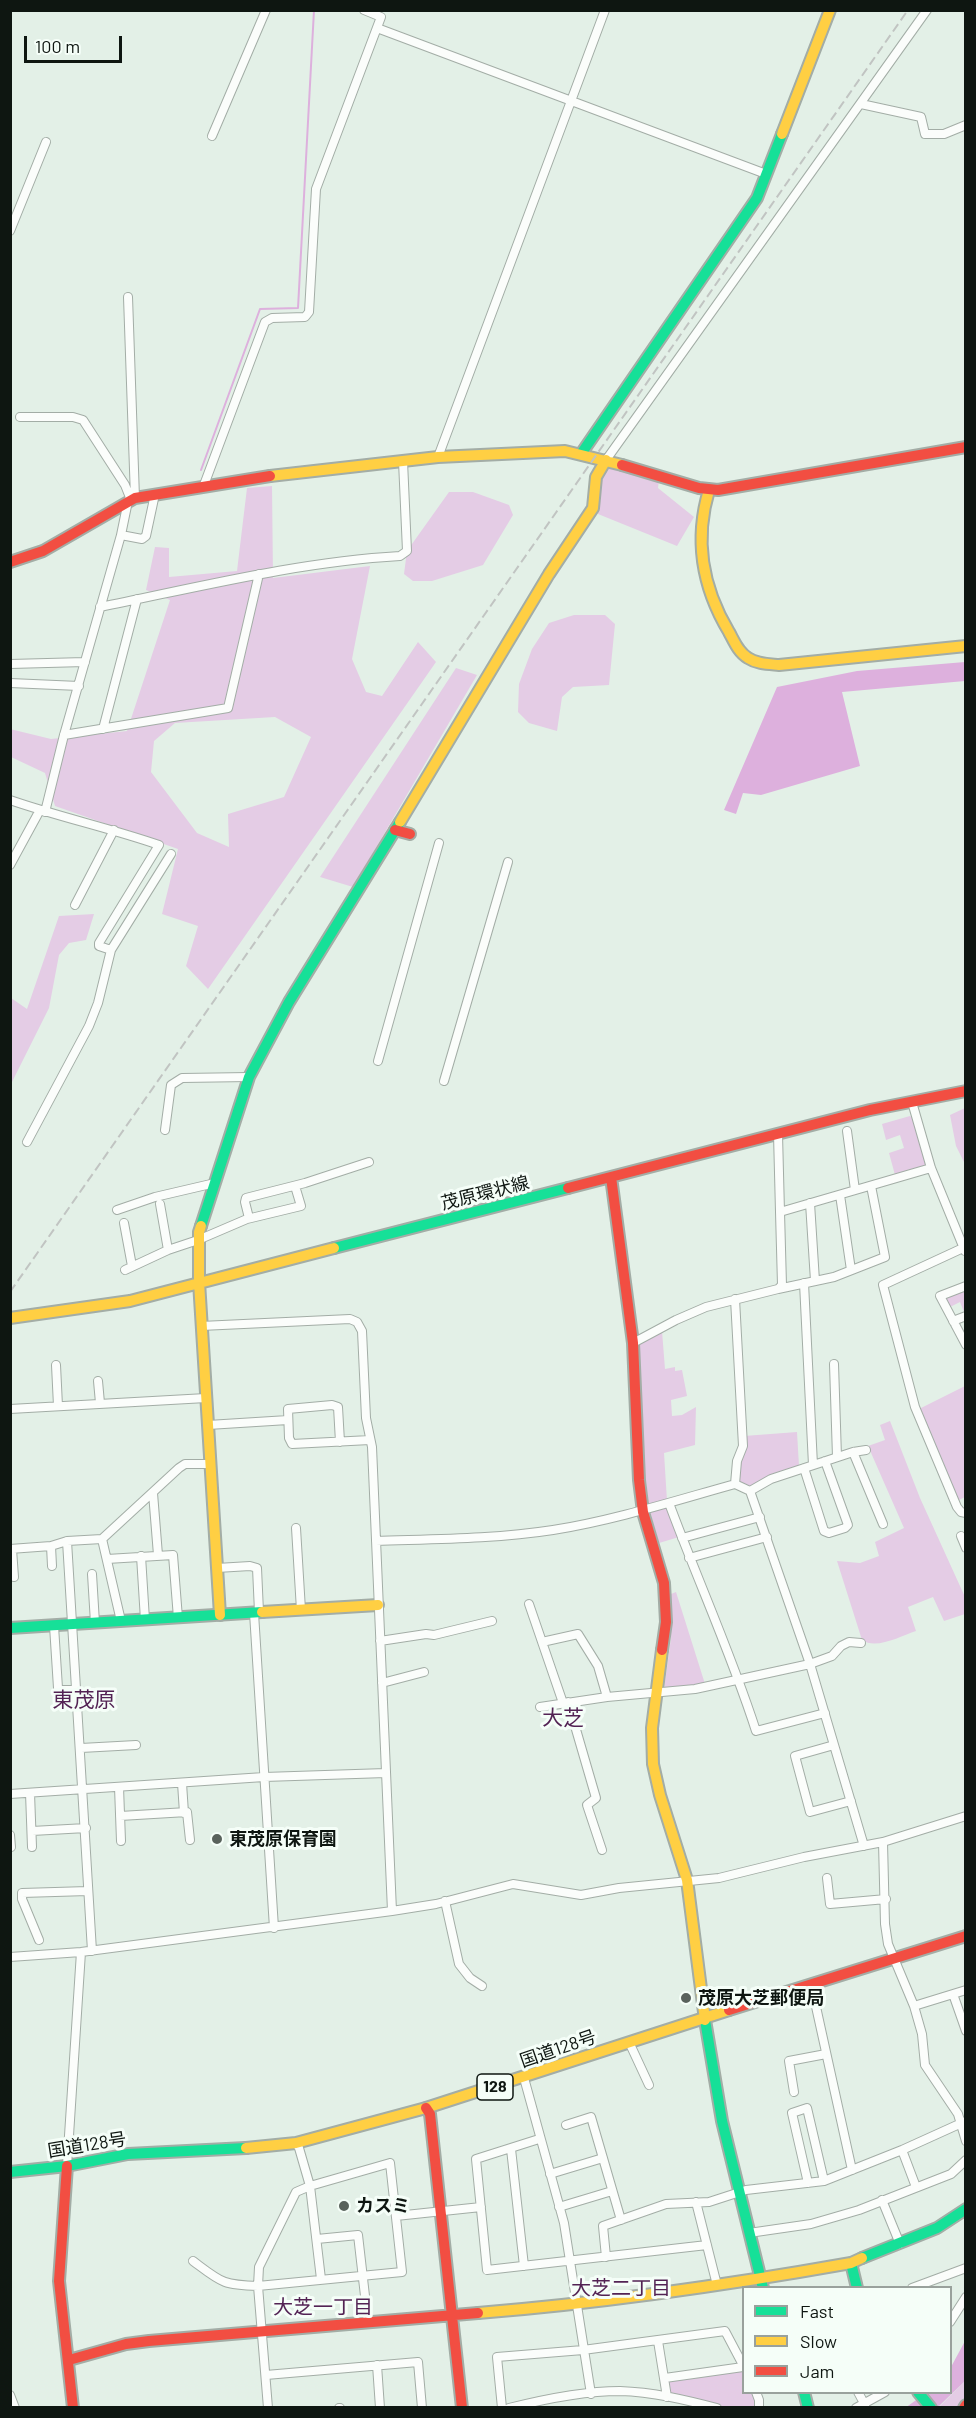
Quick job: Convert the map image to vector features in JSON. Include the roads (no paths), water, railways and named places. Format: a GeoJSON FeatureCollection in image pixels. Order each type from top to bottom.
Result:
{"type":"FeatureCollection","features":[{"type":"Feature","properties":{"kind":"main road"},"geometry":{"type":"LineString","coordinates":[[581,454],[757,198],[830,10]]}},
{"type":"Feature","properties":{"kind":"main road"},"geometry":{"type":"LineString","coordinates":[[10,562],[43,551],[131,499],[204,485],[403,461],[555,450],[606,460],[709,490],[728,489],[966,447]]}},
{"type":"Feature","properties":{"kind":"main road"},"geometry":{"type":"LineString","coordinates":[[219,1615],[201,1326],[198,1240],[249,1077],[289,1002],[537,594],[593,508],[596,477],[606,460]]}},
{"type":"Feature","properties":{"kind":"main road"},"geometry":{"type":"LineString","coordinates":[[709,490],[705,499],[699,542],[708,588],[718,617],[748,659],[779,664],[966,646]]}},
{"type":"Feature","properties":{"kind":"main road"},"geometry":{"type":"LineString","coordinates":[[395,830],[410,834]]}},
{"type":"Feature","properties":{"kind":"main road","name":"茂原環状線"},"geometry":{"type":"LineString","coordinates":[[10,1318],[130,1301],[778,1134],[966,1091]]}},
{"type":"Feature","properties":{"kind":"main road"},"geometry":{"type":"LineString","coordinates":[[611,1177],[633,1343],[639,1480],[643,1512],[664,1583],[666,1603],[664,1645],[652,1728],[653,1764],[660,1795],[687,1881],[705,2018],[722,2121],[762,2283]]}},
{"type":"Feature","properties":{"kind":"main road"},"geometry":{"type":"LineString","coordinates":[[10,1628],[378,1605]]}},
{"type":"Feature","properties":{"kind":"main road","name":"国道128号"},"geometry":{"type":"LineString","coordinates":[[10,2172],[67,2166],[128,2154],[296,2143],[426,2108],[524,2078],[628,2042],[966,1936]]}},
{"type":"Feature","properties":{"kind":"main road"},"geometry":{"type":"LineString","coordinates":[[426,2108],[430,2114],[462,2408]]}},
{"type":"Feature","properties":{"kind":"main road"},"geometry":{"type":"LineString","coordinates":[[67,2166],[59,2281],[73,2408]]}},
{"type":"Feature","properties":{"kind":"main road"},"geometry":{"type":"LineString","coordinates":[[69,2360],[126,2344],[576,2305],[717,2285],[762,2283],[851,2263],[937,2228],[966,2209]]}},
{"type":"Feature","properties":{"kind":"main road"},"geometry":{"type":"LineString","coordinates":[[851,2263],[857,2286]]}},
{"type":"Feature","properties":{"kind":"main road"},"geometry":{"type":"LineString","coordinates":[[920,2394],[931,2408]]}},
{"type":"Feature","properties":{"kind":"street"},"geometry":{"type":"LineString","coordinates":[[212,136],[267,10]]}},
{"type":"Feature","properties":{"kind":"street"},"geometry":{"type":"LineString","coordinates":[[204,485],[265,322],[272,318],[305,316],[309,312],[316,189],[381,17],[364,10]]}},
{"type":"Feature","properties":{"kind":"street"},"geometry":{"type":"LineString","coordinates":[[438,457],[605,10]]}},
{"type":"Feature","properties":{"kind":"street"},"geometry":{"type":"LineString","coordinates":[[606,460],[927,10]]}},
{"type":"Feature","properties":{"kind":"street"},"geometry":{"type":"LineString","coordinates":[[377,28],[766,174]]}},
{"type":"Feature","properties":{"kind":"street"},"geometry":{"type":"LineString","coordinates":[[861,104],[921,117],[925,134],[944,134],[966,125]]}},
{"type":"Feature","properties":{"kind":"street"},"geometry":{"type":"LineString","coordinates":[[10,231],[46,142]]}},
{"type":"Feature","properties":{"kind":"street"},"geometry":{"type":"LineString","coordinates":[[10,865],[43,811],[131,499],[128,297]]}},
{"type":"Feature","properties":{"kind":"street"},"geometry":{"type":"LineString","coordinates":[[21,417],[73,417],[83,420],[125,485],[131,499]]}},
{"type":"Feature","properties":{"kind":"street"},"geometry":{"type":"LineString","coordinates":[[100,607],[259,574],[405,554],[407,551],[403,461]]}},
{"type":"Feature","properties":{"kind":"street"},"geometry":{"type":"LineString","coordinates":[[121,535],[142,539],[146,536],[155,494]]}},
{"type":"Feature","properties":{"kind":"street"},"geometry":{"type":"LineString","coordinates":[[64,735],[228,708],[259,574]]}},
{"type":"Feature","properties":{"kind":"street"},"geometry":{"type":"LineString","coordinates":[[103,729],[137,599]]}},
{"type":"Feature","properties":{"kind":"street"},"geometry":{"type":"LineString","coordinates":[[10,664],[85,662]]}},
{"type":"Feature","properties":{"kind":"street"},"geometry":{"type":"LineString","coordinates":[[10,682],[79,686]]}},
{"type":"Feature","properties":{"kind":"street"},"geometry":{"type":"LineString","coordinates":[[10,800],[159,845],[99,943],[99,946],[111,950]]}},
{"type":"Feature","properties":{"kind":"street"},"geometry":{"type":"LineString","coordinates":[[75,905],[114,830]]}},
{"type":"Feature","properties":{"kind":"street"},"geometry":{"type":"LineString","coordinates":[[378,1061],[439,843]]}},
{"type":"Feature","properties":{"kind":"street"},"geometry":{"type":"LineString","coordinates":[[27,1142],[89,1026],[98,1003],[111,950],[171,854]]}},
{"type":"Feature","properties":{"kind":"street"},"geometry":{"type":"LineString","coordinates":[[444,1081],[508,862]]}},
{"type":"Feature","properties":{"kind":"street"},"geometry":{"type":"LineString","coordinates":[[165,1130],[171,1085],[174,1082],[183,1078],[249,1077]]}},
{"type":"Feature","properties":{"kind":"street"},"geometry":{"type":"LineString","coordinates":[[912,1102],[931,1168],[964,1250],[884,1285],[915,1407],[957,1507],[961,1512],[966,1513]]}},
{"type":"Feature","properties":{"kind":"street"},"geometry":{"type":"LineString","coordinates":[[847,1131],[855,1190]]}},
{"type":"Feature","properties":{"kind":"street"},"geometry":{"type":"LineString","coordinates":[[778,1134],[782,1285],[778,1289]]}},
{"type":"Feature","properties":{"kind":"street"},"geometry":{"type":"LineString","coordinates":[[249,1218],[246,1198],[295,1186],[369,1162]]}},
{"type":"Feature","properties":{"kind":"street"},"geometry":{"type":"LineString","coordinates":[[780,1212],[931,1168]]}},
{"type":"Feature","properties":{"kind":"street"},"geometry":{"type":"LineString","coordinates":[[117,1210],[155,1197],[215,1183]]}},
{"type":"Feature","properties":{"kind":"street"},"geometry":{"type":"LineString","coordinates":[[124,1223],[129,1268],[249,1218],[301,1206],[295,1186]]}},
{"type":"Feature","properties":{"kind":"street"},"geometry":{"type":"LineString","coordinates":[[633,1343],[684,1317],[735,1299],[815,1281],[885,1257],[871,1186]]}},
{"type":"Feature","properties":{"kind":"street"},"geometry":{"type":"LineString","coordinates":[[840,1195],[851,1270]]}},
{"type":"Feature","properties":{"kind":"street"},"geometry":{"type":"LineString","coordinates":[[810,1203],[815,1281]]}},
{"type":"Feature","properties":{"kind":"street"},"geometry":{"type":"LineString","coordinates":[[160,1204],[168,1250]]}},
{"type":"Feature","properties":{"kind":"street"},"geometry":{"type":"LineString","coordinates":[[804,1283],[813,1465]]}},
{"type":"Feature","properties":{"kind":"street"},"geometry":{"type":"LineString","coordinates":[[966,1286],[940,1296],[966,1345]]}},
{"type":"Feature","properties":{"kind":"street"},"geometry":{"type":"LineString","coordinates":[[735,1299],[743,1446],[737,1461],[735,1484]]}},
{"type":"Feature","properties":{"kind":"street"},"geometry":{"type":"LineString","coordinates":[[953,1321],[966,1316]]}},
{"type":"Feature","properties":{"kind":"street"},"geometry":{"type":"LineString","coordinates":[[201,1326],[350,1319],[357,1322],[362,1331],[376,1541],[392,1911]]}},
{"type":"Feature","properties":{"kind":"street"},"geometry":{"type":"LineString","coordinates":[[834,1364],[837,1457]]}},
{"type":"Feature","properties":{"kind":"street"},"geometry":{"type":"LineString","coordinates":[[56,1365],[58,1406]]}},
{"type":"Feature","properties":{"kind":"street"},"geometry":{"type":"LineString","coordinates":[[98,1381],[100,1403]]}},
{"type":"Feature","properties":{"kind":"street"},"geometry":{"type":"LineString","coordinates":[[10,1409],[206,1398]]}},
{"type":"Feature","properties":{"kind":"street"},"geometry":{"type":"LineString","coordinates":[[340,1442],[338,1407],[291,1407],[288,1409],[289,1438],[292,1444],[340,1442],[370,1440]]}},
{"type":"Feature","properties":{"kind":"street"},"geometry":{"type":"LineString","coordinates":[[208,1425],[288,1420]]}},
{"type":"Feature","properties":{"kind":"street"},"geometry":{"type":"LineString","coordinates":[[750,1491],[771,1479],[853,1452],[866,1450]]}},
{"type":"Feature","properties":{"kind":"street"},"geometry":{"type":"LineString","coordinates":[[853,1452],[883,1524]]}},
{"type":"Feature","properties":{"kind":"street"},"geometry":{"type":"LineString","coordinates":[[804,1468],[824,1531],[829,1533],[846,1528],[848,1525],[825,1461]]}},
{"type":"Feature","properties":{"kind":"street"},"geometry":{"type":"LineString","coordinates":[[14,1577],[11,1549],[51,1546],[67,1541],[102,1539],[185,1464],[210,1464]]}},
{"type":"Feature","properties":{"kind":"street"},"geometry":{"type":"LineString","coordinates":[[376,1541],[553,1530],[643,1512],[735,1484],[750,1491],[810,1664],[864,1846]]}},
{"type":"Feature","properties":{"kind":"street"},"geometry":{"type":"LineString","coordinates":[[153,1493],[159,1555]]}},
{"type":"Feature","properties":{"kind":"street"},"geometry":{"type":"LineString","coordinates":[[669,1503],[689,1558],[740,1679],[756,1731],[825,1713]]}},
{"type":"Feature","properties":{"kind":"street"},"geometry":{"type":"LineString","coordinates":[[682,1538],[760,1517]]}},
{"type":"Feature","properties":{"kind":"street"},"geometry":{"type":"LineString","coordinates":[[296,1528],[301,1610]]}},
{"type":"Feature","properties":{"kind":"street"},"geometry":{"type":"LineString","coordinates":[[961,1536],[966,1548]]}},
{"type":"Feature","properties":{"kind":"street"},"geometry":{"type":"LineString","coordinates":[[689,1558],[767,1537]]}},
{"type":"Feature","properties":{"kind":"street"},"geometry":{"type":"LineString","coordinates":[[102,1539],[121,1621]]}},
{"type":"Feature","properties":{"kind":"street"},"geometry":{"type":"LineString","coordinates":[[67,1541],[92,1951]]}},
{"type":"Feature","properties":{"kind":"street"},"geometry":{"type":"LineString","coordinates":[[51,1546],[52,1566]]}},
{"type":"Feature","properties":{"kind":"street"},"geometry":{"type":"LineString","coordinates":[[107,1559],[173,1554],[178,1618]]}},
{"type":"Feature","properties":{"kind":"street"},"geometry":{"type":"LineString","coordinates":[[141,1556],[145,1620]]}},
{"type":"Feature","properties":{"kind":"street"},"geometry":{"type":"LineString","coordinates":[[216,1568],[250,1566],[257,1568],[264,1777],[274,1928]]}},
{"type":"Feature","properties":{"kind":"street"},"geometry":{"type":"LineString","coordinates":[[92,1574],[95,1623]]}},
{"type":"Feature","properties":{"kind":"street"},"geometry":{"type":"LineString","coordinates":[[528,1604],[566,1702],[596,1798],[587,1805],[602,1850]]}},
{"type":"Feature","properties":{"kind":"street"},"geometry":{"type":"LineString","coordinates":[[380,1641],[426,1634],[434,1635],[492,1621]]}},
{"type":"Feature","properties":{"kind":"street"},"geometry":{"type":"LineString","coordinates":[[54,1626],[58,1688],[76,1690]]}},
{"type":"Feature","properties":{"kind":"street"},"geometry":{"type":"LineString","coordinates":[[542,1642],[578,1634],[598,1666],[607,1697]]}},
{"type":"Feature","properties":{"kind":"street"},"geometry":{"type":"LineString","coordinates":[[540,1707],[607,1697],[695,1689],[810,1664],[832,1656],[841,1646],[849,1642],[861,1643]]}},
{"type":"Feature","properties":{"kind":"street"},"geometry":{"type":"LineString","coordinates":[[382,1683],[424,1672]]}},
{"type":"Feature","properties":{"kind":"street"},"geometry":{"type":"LineString","coordinates":[[834,1744],[795,1756],[810,1812],[851,1801]]}},
{"type":"Feature","properties":{"kind":"street"},"geometry":{"type":"LineString","coordinates":[[81,1748],[136,1745]]}},
{"type":"Feature","properties":{"kind":"street"},"geometry":{"type":"LineString","coordinates":[[10,1794],[264,1777],[386,1773]]}},
{"type":"Feature","properties":{"kind":"street"},"geometry":{"type":"LineString","coordinates":[[182,1783],[184,1812]]}},
{"type":"Feature","properties":{"kind":"street"},"geometry":{"type":"LineString","coordinates":[[119,1787],[121,1841]]}},
{"type":"Feature","properties":{"kind":"street"},"geometry":{"type":"LineString","coordinates":[[30,1793],[32,1847]]}},
{"type":"Feature","properties":{"kind":"street"},"geometry":{"type":"LineString","coordinates":[[120,1816],[184,1812],[189,1815],[190,1840]]}},
{"type":"Feature","properties":{"kind":"street"},"geometry":{"type":"LineString","coordinates":[[10,1957],[92,1951],[392,1911],[513,1884],[581,1895],[619,1888],[719,1878],[883,1842],[965,1817]]}},
{"type":"Feature","properties":{"kind":"street"},"geometry":{"type":"LineString","coordinates":[[32,1831],[86,1828]]}},
{"type":"Feature","properties":{"kind":"street"},"geometry":{"type":"LineString","coordinates":[[10,1835],[11,1847]]}},
{"type":"Feature","properties":{"kind":"street"},"geometry":{"type":"LineString","coordinates":[[883,1842],[885,1924],[888,1944],[914,2006],[922,2034],[925,2065],[963,2122],[966,2141]]}},
{"type":"Feature","properties":{"kind":"street"},"geometry":{"type":"LineString","coordinates":[[827,1878],[830,1904],[886,1899]]}},
{"type":"Feature","properties":{"kind":"street"},"geometry":{"type":"LineString","coordinates":[[39,1940],[22,1899],[22,1893],[88,1891]]}},
{"type":"Feature","properties":{"kind":"street"},"geometry":{"type":"LineString","coordinates":[[445,1901],[459,1964],[470,1978],[482,1986]]}},
{"type":"Feature","properties":{"kind":"street"},"geometry":{"type":"LineString","coordinates":[[67,2166],[81,1952]]}},
{"type":"Feature","properties":{"kind":"street"},"geometry":{"type":"LineString","coordinates":[[811,1984],[852,2170]]}},
{"type":"Feature","properties":{"kind":"street"},"geometry":{"type":"LineString","coordinates":[[914,2006],[966,1990]]}},
{"type":"Feature","properties":{"kind":"street"},"geometry":{"type":"LineString","coordinates":[[953,1994],[966,2031]]}},
{"type":"Feature","properties":{"kind":"street"},"geometry":{"type":"LineString","coordinates":[[628,2042],[649,2085]]}},
{"type":"Feature","properties":{"kind":"street"},"geometry":{"type":"LineString","coordinates":[[794,2092],[789,2061],[826,2054]]}},
{"type":"Feature","properties":{"kind":"street"},"geometry":{"type":"LineString","coordinates":[[524,2078],[559,2207],[571,2261],[591,2394]]}},
{"type":"Feature","properties":{"kind":"street"},"geometry":{"type":"LineString","coordinates":[[808,2183],[792,2113],[807,2108],[824,2181]]}},
{"type":"Feature","properties":{"kind":"street"},"geometry":{"type":"LineString","coordinates":[[566,2125],[591,2117],[621,2220]]}},
{"type":"Feature","properties":{"kind":"street"},"geometry":{"type":"LineString","coordinates":[[606,2257],[603,2226],[666,2204],[709,2202],[741,2192],[776,2185],[824,2181],[902,2150],[963,2122]]}},
{"type":"Feature","properties":{"kind":"street"},"geometry":{"type":"LineString","coordinates":[[539,2139],[476,2159],[487,2270],[707,2245]]}},
{"type":"Feature","properties":{"kind":"street"},"geometry":{"type":"LineString","coordinates":[[296,2143],[310,2186],[321,2279]]}},
{"type":"Feature","properties":{"kind":"street"},"geometry":{"type":"LineString","coordinates":[[511,2149],[524,2266]]}},
{"type":"Feature","properties":{"kind":"street"},"geometry":{"type":"LineString","coordinates":[[902,2150],[916,2187]]}},
{"type":"Feature","properties":{"kind":"street"},"geometry":{"type":"LineString","coordinates":[[550,2174],[603,2158]]}},
{"type":"Feature","properties":{"kind":"street"},"geometry":{"type":"LineString","coordinates":[[749,2233],[811,2224],[951,2174],[966,2160]]}},
{"type":"Feature","properties":{"kind":"street"},"geometry":{"type":"LineString","coordinates":[[193,2261],[222,2283],[258,2286],[402,2272],[390,2163],[296,2192],[259,2267],[258,2286],[268,2408]]}},
{"type":"Feature","properties":{"kind":"street"},"geometry":{"type":"LineString","coordinates":[[559,2207],[612,2191]]}},
{"type":"Feature","properties":{"kind":"street"},"geometry":{"type":"LineString","coordinates":[[882,2200],[900,2244]]}},
{"type":"Feature","properties":{"kind":"street"},"geometry":{"type":"LineString","coordinates":[[696,2202],[717,2285]]}},
{"type":"Feature","properties":{"kind":"street"},"geometry":{"type":"LineString","coordinates":[[396,2216],[481,2207]]}},
{"type":"Feature","properties":{"kind":"street"},"geometry":{"type":"LineString","coordinates":[[317,2239],[358,2235],[368,2322]]}},
{"type":"Feature","properties":{"kind":"street"},"geometry":{"type":"LineString","coordinates":[[917,2286],[966,2268]]}},
{"type":"Feature","properties":{"kind":"street"},"geometry":{"type":"LineString","coordinates":[[952,2320],[966,2296]]}},
{"type":"Feature","properties":{"kind":"street"},"geometry":{"type":"LineString","coordinates":[[502,2408],[497,2357],[583,2350],[725,2331],[742,2365]]}},
{"type":"Feature","properties":{"kind":"street"},"geometry":{"type":"LineString","coordinates":[[658,2341],[667,2397]]}},
{"type":"Feature","properties":{"kind":"street"},"geometry":{"type":"LineString","coordinates":[[266,2375],[418,2362],[422,2408]]}},
{"type":"Feature","properties":{"kind":"street"},"geometry":{"type":"LineString","coordinates":[[377,2365],[380,2408]]}},
{"type":"Feature","properties":{"kind":"street"},"geometry":{"type":"LineString","coordinates":[[665,2378],[742,2367]]}},
{"type":"Feature","properties":{"kind":"street"},"geometry":{"type":"LineString","coordinates":[[509,2408],[618,2391],[667,2397],[717,2408]]}},
{"type":"Feature","properties":{"kind":"street"},"geometry":{"type":"LineString","coordinates":[[859,2394],[865,2404]]}},
{"type":"Feature","properties":{"kind":"street"},"geometry":{"type":"LineString","coordinates":[[856,2408],[882,2394]]}},
{"type":"Feature","properties":{"kind":"street"},"geometry":{"type":"LineString","coordinates":[[10,2395],[15,2408]]}},
{"type":"Feature","properties":{"kind":"waterway"},"geometry":{"type":"LineString","coordinates":[[201,470],[260,309],[298,308],[314,10]]}},
{"type":"Feature","properties":{"kind":"railway"},"geometry":{"type":"LineString","coordinates":[[10,1292],[908,10]]}},
{"type":"Feature","properties":{"kind":"place","name":"東茂原保育園"},"geometry":{"type":"Point","coordinates":[217,1839]}},
{"type":"Feature","properties":{"kind":"place","name":"茂原大芝郵便局"},"geometry":{"type":"Point","coordinates":[686,1998]}},
{"type":"Feature","properties":{"kind":"place","name":"カスミ"},"geometry":{"type":"Point","coordinates":[344,2206]}},
{"type":"Feature","properties":{"kind":"district","name":"東茂原"},"geometry":{"type":"Point","coordinates":[84,1700]}},
{"type":"Feature","properties":{"kind":"district","name":"大芝"},"geometry":{"type":"Point","coordinates":[563,1718]}},
{"type":"Feature","properties":{"kind":"district","name":"大芝二丁目"},"geometry":{"type":"Point","coordinates":[621,2288]}},
{"type":"Feature","properties":{"kind":"district","name":"大芝一丁目"},"geometry":{"type":"Point","coordinates":[323,2307]}}]}
